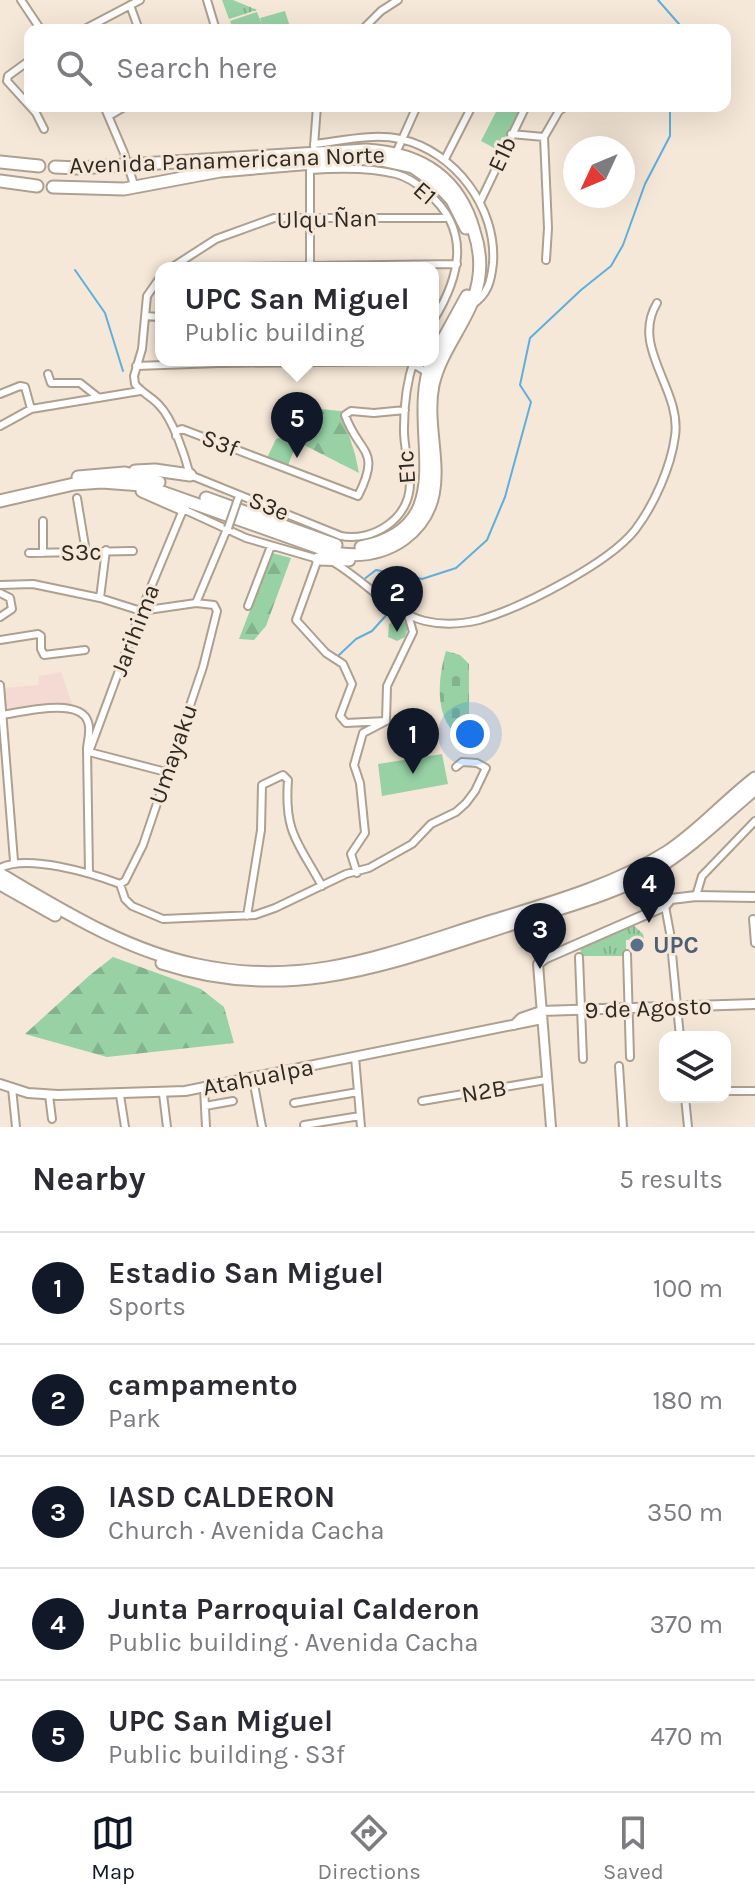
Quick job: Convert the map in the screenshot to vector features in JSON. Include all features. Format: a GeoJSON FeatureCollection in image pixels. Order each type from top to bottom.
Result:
{"type":"FeatureCollection","features":[{"type":"Feature","properties":{"kind":"highway","name":"Avenida Panamericana Norte"},"geometry":{"type":"LineString","coordinates":[[0,501],[74,484],[102,482],[152,487],[341,554],[384,550],[418,526],[430,504],[436,471],[431,419],[432,387],[445,354],[470,307],[478,280],[479,246],[463,201],[433,170],[396,153],[366,150],[312,157],[135,188],[53,187]]}},
{"type":"Feature","properties":{"kind":"highway","name":"Avenida Panamericana Norte"},"geometry":{"type":"LineString","coordinates":[[55,167],[312,157],[372,158],[413,167],[437,184],[457,207],[470,238],[471,278],[466,301],[439,348]]}},
{"type":"Feature","properties":{"kind":"highway","name":"Avenida Panamericana Norte"},"geometry":{"type":"LineString","coordinates":[[0,162],[39,166]]}},
{"type":"Feature","properties":{"kind":"highway","name":"Avenida Panamericana Norte"},"geometry":{"type":"LineString","coordinates":[[0,181],[37,186]]}},
{"type":"Feature","properties":{"kind":"highway","name":"Avenida Panamericana Norte"},"geometry":{"type":"LineString","coordinates":[[0,494],[64,478],[125,473],[180,489],[335,545],[354,548],[380,542],[394,536],[410,522],[424,495],[428,468],[423,411],[430,366]]}},
{"type":"Feature","properties":{"kind":"highway"},"geometry":{"type":"LineString","coordinates":[[125,473],[155,470],[190,475]]}},
{"type":"Feature","properties":{"kind":"highway"},"geometry":{"type":"LineString","coordinates":[[122,485],[147,492],[183,509]]}},
{"type":"Feature","properties":{"kind":"highway"},"geometry":{"type":"LineString","coordinates":[[324,560],[348,560],[363,554]]}},
{"type":"Feature","properties":{"kind":"highway"},"geometry":{"type":"LineString","coordinates":[[0,874],[92,926],[152,953],[197,965],[242,972],[312,972],[392,955],[625,875],[673,848],[755,778]]}},
{"type":"Feature","properties":{"kind":"highway"},"geometry":{"type":"LineString","coordinates":[[0,884],[110,944],[179,969],[242,980],[325,978],[391,964],[614,889],[654,871],[680,853],[755,789]]}},
{"type":"Feature","properties":{"kind":"street"},"geometry":{"type":"LineString","coordinates":[[21,0],[37,24]]}},
{"type":"Feature","properties":{"kind":"street"},"geometry":{"type":"LineString","coordinates":[[94,24],[140,0]]}},
{"type":"Feature","properties":{"kind":"street"},"geometry":{"type":"LineString","coordinates":[[207,0],[214,24]]}},
{"type":"Feature","properties":{"kind":"street"},"geometry":{"type":"LineString","coordinates":[[368,24],[398,0]]}},
{"type":"Feature","properties":{"kind":"street"},"geometry":{"type":"LineString","coordinates":[[130,5],[137,24]]}},
{"type":"Feature","properties":{"kind":"street"},"geometry":{"type":"LineString","coordinates":[[24,64],[8,76],[7,81],[24,100]]}},
{"type":"Feature","properties":{"kind":"street"},"geometry":{"type":"LineString","coordinates":[[35,112],[44,129]]}},
{"type":"Feature","properties":{"kind":"street"},"geometry":{"type":"LineString","coordinates":[[107,112],[135,188]]}},
{"type":"Feature","properties":{"kind":"street"},"geometry":{"type":"LineString","coordinates":[[109,116],[116,112]]}},
{"type":"Feature","properties":{"kind":"street"},"geometry":{"type":"LineString","coordinates":[[310,262],[312,157],[316,112]]}},
{"type":"Feature","properties":{"kind":"street"},"geometry":{"type":"LineString","coordinates":[[396,153],[414,112]]}},
{"type":"Feature","properties":{"kind":"street"},"geometry":{"type":"LineString","coordinates":[[445,159],[469,112]]}},
{"type":"Feature","properties":{"kind":"street","name":"E1b"},"geometry":{"type":"LineString","coordinates":[[480,202],[523,112]]}},
{"type":"Feature","properties":{"kind":"street"},"geometry":{"type":"LineString","coordinates":[[546,260],[548,228],[544,137],[558,112]]}},
{"type":"Feature","properties":{"kind":"street"},"geometry":{"type":"LineString","coordinates":[[511,134],[544,137]]}},
{"type":"Feature","properties":{"kind":"street"},"geometry":{"type":"LineString","coordinates":[[312,157],[365,138],[400,139],[445,159],[480,202],[492,238],[493,266],[486,295],[470,307]]}},
{"type":"Feature","properties":{"kind":"street"},"geometry":{"type":"LineString","coordinates":[[433,170],[435,154]]}},
{"type":"Feature","properties":{"kind":"street","name":"E1"},"geometry":{"type":"LineString","coordinates":[[312,157],[398,174],[419,185],[434,198],[448,218]]}},
{"type":"Feature","properties":{"kind":"street","name":"Ulqu Ñan"},"geometry":{"type":"LineString","coordinates":[[180,262],[216,239],[274,218],[448,218]]}},
{"type":"Feature","properties":{"kind":"street"},"geometry":{"type":"LineString","coordinates":[[439,304],[457,264],[457,246],[448,218]]}},
{"type":"Feature","properties":{"kind":"street"},"geometry":{"type":"LineString","coordinates":[[439,264],[457,264]]}},
{"type":"Feature","properties":{"kind":"street"},"geometry":{"type":"LineString","coordinates":[[155,285],[147,296],[135,384],[159,404],[176,436],[190,475]]}},
{"type":"Feature","properties":{"kind":"street"},"geometry":{"type":"LineString","coordinates":[[183,509],[271,546],[324,560],[363,580],[408,615],[425,621],[451,624],[478,620],[503,611],[601,560],[634,532],[656,494],[675,436],[676,422],[671,397],[648,335],[650,315],[657,303]]}},
{"type":"Feature","properties":{"kind":"street"},"geometry":{"type":"LineString","coordinates":[[145,316],[155,317]]}},
{"type":"Feature","properties":{"kind":"street"},"geometry":{"type":"LineString","coordinates":[[136,366],[155,365]]}},
{"type":"Feature","properties":{"kind":"street","name":"E1c"},"geometry":{"type":"LineString","coordinates":[[348,537],[362,537],[383,529],[405,504],[410,485],[403,430],[412,366]]}},
{"type":"Feature","properties":{"kind":"street"},"geometry":{"type":"LineString","coordinates":[[419,366],[428,373]]}},
{"type":"Feature","properties":{"kind":"street"},"geometry":{"type":"LineString","coordinates":[[48,374],[51,383],[80,383],[99,398]]}},
{"type":"Feature","properties":{"kind":"street"},"geometry":{"type":"LineString","coordinates":[[0,394],[23,386],[31,409]]}},
{"type":"Feature","properties":{"kind":"street"},"geometry":{"type":"LineString","coordinates":[[0,426],[31,409],[140,391]]}},
{"type":"Feature","properties":{"kind":"street","name":"S3f"},"geometry":{"type":"LineString","coordinates":[[176,436],[176,431],[182,429],[358,496],[370,461],[345,415],[351,411],[374,413],[405,410]]}},
{"type":"Feature","properties":{"kind":"street","name":"S3e"},"geometry":{"type":"LineString","coordinates":[[190,475],[239,497],[348,537]]}},
{"type":"Feature","properties":{"kind":"street"},"geometry":{"type":"LineString","coordinates":[[0,585],[33,584],[100,598],[141,611],[196,603],[239,497]]}},
{"type":"Feature","properties":{"kind":"street"},"geometry":{"type":"LineString","coordinates":[[77,498],[86,552]]}},
{"type":"Feature","properties":{"kind":"street","name":"Jarihima"},"geometry":{"type":"LineString","coordinates":[[89,752],[183,509]]}},
{"type":"Feature","properties":{"kind":"street"},"geometry":{"type":"LineString","coordinates":[[43,521],[43,553]]}},
{"type":"Feature","properties":{"kind":"street"},"geometry":{"type":"LineString","coordinates":[[248,606],[271,546]]}},
{"type":"Feature","properties":{"kind":"street"},"geometry":{"type":"LineString","coordinates":[[100,598],[106,550]]}},
{"type":"Feature","properties":{"kind":"street","name":"S3c"},"geometry":{"type":"LineString","coordinates":[[29,553],[133,551]]}},
{"type":"Feature","properties":{"kind":"street"},"geometry":{"type":"LineString","coordinates":[[324,560],[296,620],[326,653],[343,664],[352,684],[340,716],[342,720],[346,723],[386,721]]}},
{"type":"Feature","properties":{"kind":"street"},"geometry":{"type":"LineString","coordinates":[[0,593],[10,598],[13,604],[12,609],[0,617]]}},
{"type":"Feature","properties":{"kind":"street","name":"Umayaku"},"geometry":{"type":"LineString","coordinates":[[120,884],[125,881],[143,845],[217,617],[214,605],[196,603]]}},
{"type":"Feature","properties":{"kind":"street"},"geometry":{"type":"LineString","coordinates":[[386,721],[387,686],[413,632],[408,615]]}},
{"type":"Feature","properties":{"kind":"street"},"geometry":{"type":"LineString","coordinates":[[0,640],[38,634],[44,655],[85,650]]}},
{"type":"Feature","properties":{"kind":"street"},"geometry":{"type":"LineString","coordinates":[[0,685],[14,861]]}},
{"type":"Feature","properties":{"kind":"street"},"geometry":{"type":"LineString","coordinates":[[2,715],[68,707],[82,711],[87,718],[90,728],[87,745],[89,873]]}},
{"type":"Feature","properties":{"kind":"street"},"geometry":{"type":"LineString","coordinates":[[357,873],[351,854],[365,833],[360,783],[354,765],[356,752],[363,733],[386,721]]}},
{"type":"Feature","properties":{"kind":"street"},"geometry":{"type":"LineString","coordinates":[[89,752],[166,772]]}},
{"type":"Feature","properties":{"kind":"street"},"geometry":{"type":"LineString","coordinates":[[0,868],[14,861],[89,873],[120,884],[125,899],[132,906],[163,919],[247,916],[275,908],[346,874],[357,873],[412,844],[431,824],[456,812],[466,803],[486,768],[477,763],[462,762],[456,767]]}},
{"type":"Feature","properties":{"kind":"street"},"geometry":{"type":"LineString","coordinates":[[247,916],[261,830],[262,785],[267,781],[286,776],[289,823],[294,838],[322,886]]}},
{"type":"Feature","properties":{"kind":"street"},"geometry":{"type":"LineString","coordinates":[[696,896],[702,876],[755,821]]}},
{"type":"Feature","properties":{"kind":"street"},"geometry":{"type":"LineString","coordinates":[[551,1127],[539,962],[665,906],[671,899],[696,896],[755,897]]}},
{"type":"Feature","properties":{"kind":"street"},"geometry":{"type":"LineString","coordinates":[[665,906],[679,1031]]}},
{"type":"Feature","properties":{"kind":"street"},"geometry":{"type":"LineString","coordinates":[[753,919],[755,943]]}},
{"type":"Feature","properties":{"kind":"street"},"geometry":{"type":"LineString","coordinates":[[627,954],[630,1057]]}},
{"type":"Feature","properties":{"kind":"street"},"geometry":{"type":"LineString","coordinates":[[579,957],[583,1059]]}},
{"type":"Feature","properties":{"kind":"street","name":"9 de Agosto"},"geometry":{"type":"LineString","coordinates":[[542,1015],[581,1010],[755,1004]]}},
{"type":"Feature","properties":{"kind":"street","name":"Atahualpa"},"geometry":{"type":"LineString","coordinates":[[0,1084],[28,1093],[49,1095],[163,1094],[514,1026],[521,1018],[542,1015]]}},
{"type":"Feature","properties":{"kind":"street"},"geometry":{"type":"LineString","coordinates":[[355,1057],[361,1127]]}},
{"type":"Feature","properties":{"kind":"street"},"geometry":{"type":"LineString","coordinates":[[619,1066],[623,1127]]}},
{"type":"Feature","properties":{"kind":"street"},"geometry":{"type":"LineString","coordinates":[[253,1079],[262,1127]]}},
{"type":"Feature","properties":{"kind":"street","name":"N2B"},"geometry":{"type":"LineString","coordinates":[[422,1101],[546,1080]]}},
{"type":"Feature","properties":{"kind":"street"},"geometry":{"type":"LineString","coordinates":[[12,1088],[16,1127]]}},
{"type":"Feature","properties":{"kind":"street"},"geometry":{"type":"LineString","coordinates":[[204,1088],[206,1127]]}},
{"type":"Feature","properties":{"kind":"street"},"geometry":{"type":"LineString","coordinates":[[731,1091],[755,1091]]}},
{"type":"Feature","properties":{"kind":"street"},"geometry":{"type":"LineString","coordinates":[[294,1103],[358,1092]]}},
{"type":"Feature","properties":{"kind":"street"},"geometry":{"type":"LineString","coordinates":[[163,1094],[167,1127]]}},
{"type":"Feature","properties":{"kind":"street"},"geometry":{"type":"LineString","coordinates":[[49,1095],[52,1119]]}},
{"type":"Feature","properties":{"kind":"street"},"geometry":{"type":"LineString","coordinates":[[120,1095],[125,1127]]}},
{"type":"Feature","properties":{"kind":"street"},"geometry":{"type":"LineString","coordinates":[[205,1106],[233,1101]]}},
{"type":"Feature","properties":{"kind":"street"},"geometry":{"type":"LineString","coordinates":[[686,1103],[688,1127]]}},
{"type":"Feature","properties":{"kind":"street"},"geometry":{"type":"LineString","coordinates":[[304,1125],[360,1116]]}},
{"type":"Feature","properties":{"kind":"shaded area"},"geometry":{"type":"Polygon","coordinates":[[[61,672],[72,704],[4,710],[3,688],[38,685],[39,676],[61,672]]]}},
{"type":"Feature","properties":{"kind":"green space"},"geometry":{"type":"Polygon","coordinates":[[[222,0],[233,0],[257,10],[229,19],[222,0]]]}},
{"type":"Feature","properties":{"kind":"green space"},"geometry":{"type":"Polygon","coordinates":[[[285,11],[289,24],[262,24],[260,18],[285,11]]]}},
{"type":"Feature","properties":{"kind":"green space"},"geometry":{"type":"Polygon","coordinates":[[[257,12],[262,24],[231,24],[230,21],[257,12]]]}},
{"type":"Feature","properties":{"kind":"green space"},"geometry":{"type":"Polygon","coordinates":[[[496,112],[520,112],[506,138],[502,137],[496,149],[481,141],[496,112]]]}},
{"type":"Feature","properties":{"kind":"green space"},"geometry":{"type":"Polygon","coordinates":[[[310,408],[341,411],[359,473],[300,443],[310,408]]]}},
{"type":"Feature","properties":{"kind":"green space"},"geometry":{"type":"Polygon","coordinates":[[[286,435],[294,445],[288,466],[267,458],[276,439],[286,435]]]}},
{"type":"Feature","properties":{"kind":"green space"},"geometry":{"type":"Polygon","coordinates":[[[272,553],[291,558],[266,626],[254,640],[239,639],[272,553]]]}},
{"type":"Feature","properties":{"kind":"green space"},"geometry":{"type":"Polygon","coordinates":[[[400,616],[408,627],[405,637],[397,641],[388,637],[389,624],[400,616]]]}},
{"type":"Feature","properties":{"kind":"green space"},"geometry":{"type":"Polygon","coordinates":[[[446,651],[460,655],[469,664],[469,731],[457,735],[444,718],[441,707],[441,672],[446,651]]]}},
{"type":"Feature","properties":{"kind":"green space"},"geometry":{"type":"Polygon","coordinates":[[[442,754],[448,784],[382,796],[378,764],[442,754]]]}},
{"type":"Feature","properties":{"kind":"green space"},"geometry":{"type":"Polygon","coordinates":[[[630,922],[643,934],[644,939],[626,940],[626,956],[582,956],[579,945],[630,922]]]}},
{"type":"Feature","properties":{"kind":"green space"},"geometry":{"type":"Polygon","coordinates":[[[113,957],[201,989],[224,1007],[234,1043],[107,1057],[25,1034],[113,957]]]}},
{"type":"Feature","properties":{"kind":"waterway"},"geometry":{"type":"LineString","coordinates":[[658,0],[679,24]]}},
{"type":"Feature","properties":{"kind":"waterway"},"geometry":{"type":"LineString","coordinates":[[363,580],[376,570],[422,579],[456,568],[487,540],[505,497],[531,402],[520,385],[530,338],[611,266],[623,245],[645,184],[670,136],[670,112]]}},
{"type":"Feature","properties":{"kind":"waterway"},"geometry":{"type":"LineString","coordinates":[[75,270],[105,313],[123,371]]}},
{"type":"Feature","properties":{"kind":"waterway"},"geometry":{"type":"LineString","coordinates":[[338,656],[356,639],[372,631],[390,611],[365,590]]}},
{"type":"Feature","properties":{"kind":"place","name":"UPC San Miguel"},"geometry":{"type":"Point","coordinates":[297,458]}},
{"type":"Feature","properties":{"kind":"place","name":"campamento"},"geometry":{"type":"Point","coordinates":[397,632]}},
{"type":"Feature","properties":{"kind":"place","name":"Estadio San Miguel"},"geometry":{"type":"Point","coordinates":[413,774]}},
{"type":"Feature","properties":{"kind":"place","name":"Junta Parroquial Calderon"},"geometry":{"type":"Point","coordinates":[649,923]}},
{"type":"Feature","properties":{"kind":"place","name":"UPC"},"geometry":{"type":"Point","coordinates":[637,945]}},
{"type":"Feature","properties":{"kind":"place","name":"IASD CALDERON"},"geometry":{"type":"Point","coordinates":[540,969]}}]}
